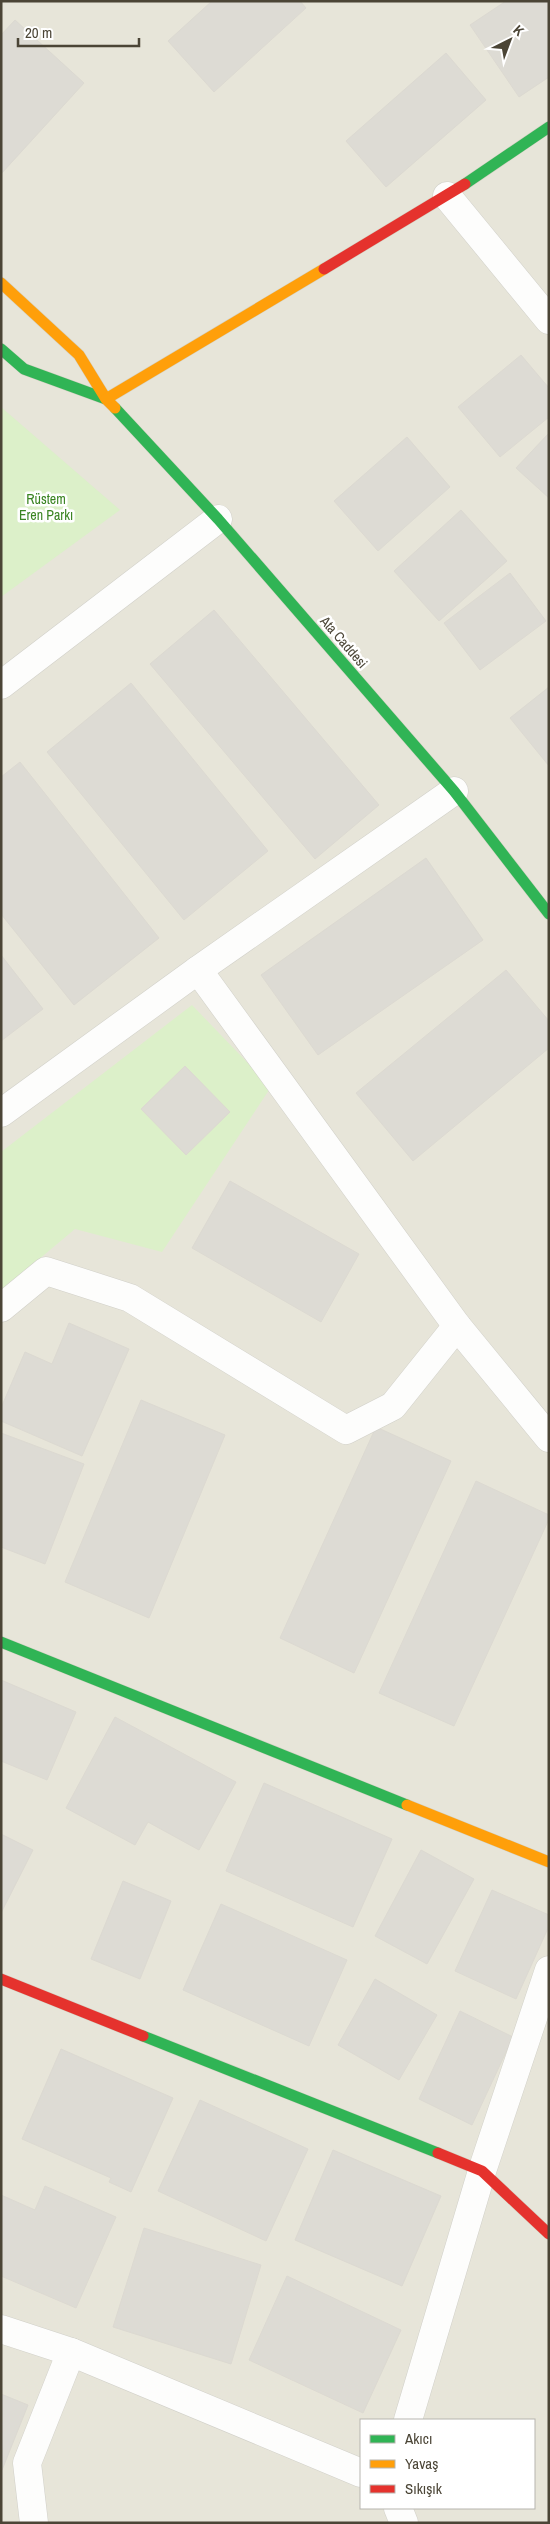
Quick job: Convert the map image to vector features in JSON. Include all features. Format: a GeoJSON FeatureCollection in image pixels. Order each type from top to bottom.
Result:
{"type":"FeatureCollection","features":[{"type":"Feature","properties":{"kind":"street"},"geometry":{"type":"LineString","coordinates":[[106,399],[447,196],[549,127]]}},
{"type":"Feature","properties":{"kind":"street"},"geometry":{"type":"LineString","coordinates":[[447,196],[549,320]]}},
{"type":"Feature","properties":{"kind":"street"},"geometry":{"type":"LineString","coordinates":[[1,283],[80,355],[106,399]]}},
{"type":"Feature","properties":{"kind":"street"},"geometry":{"type":"LineString","coordinates":[[1,349],[24,369],[106,399]]}},
{"type":"Feature","properties":{"kind":"street","name":"Ata Caddesi"},"geometry":{"type":"LineString","coordinates":[[106,399],[218,519],[454,791],[549,914]]}},
{"type":"Feature","properties":{"kind":"street"},"geometry":{"type":"LineString","coordinates":[[1,685],[218,519]]}},
{"type":"Feature","properties":{"kind":"street"},"geometry":{"type":"LineString","coordinates":[[1,1113],[198,970],[454,791]]}},
{"type":"Feature","properties":{"kind":"street"},"geometry":{"type":"LineString","coordinates":[[198,970],[457,1326],[549,1438]]}},
{"type":"Feature","properties":{"kind":"street"},"geometry":{"type":"LineString","coordinates":[[1,1308],[46,1271],[130,1298],[346,1430],[393,1406],[457,1326]]}},
{"type":"Feature","properties":{"kind":"street"},"geometry":{"type":"LineString","coordinates":[[1,1642],[549,1862]]}},
{"type":"Feature","properties":{"kind":"street"},"geometry":{"type":"LineString","coordinates":[[408,2419],[482,2171],[549,1970]]}},
{"type":"Feature","properties":{"kind":"street"},"geometry":{"type":"LineString","coordinates":[[1,1979],[482,2171],[549,2234]]}},
{"type":"Feature","properties":{"kind":"street"},"geometry":{"type":"LineString","coordinates":[[1,2329],[71,2352],[360,2473]]}},
{"type":"Feature","properties":{"kind":"street"},"geometry":{"type":"LineString","coordinates":[[34,2523],[27,2463],[45,2412],[71,2352]]}},
{"type":"Feature","properties":{"kind":"street"},"geometry":{"type":"LineString","coordinates":[[398,2509],[404,2523]]}},
{"type":"Feature","properties":{"kind":"shaded area"},"geometry":{"type":"Polygon","coordinates":[[[1,1],[549,1],[549,2523],[1,2523],[1,1]]]}},
{"type":"Feature","properties":{"kind":"green space","name":"Rüstem Eren Parkı"},"geometry":{"type":"Polygon","coordinates":[[[1,407],[120,510],[1,597],[1,407]]]}},
{"type":"Feature","properties":{"kind":"green space"},"geometry":{"type":"Polygon","coordinates":[[[192,1005],[271,1087],[162,1252],[75,1229],[1,1291],[1,1152],[192,1005]]]}},
{"type":"Feature","properties":{"kind":"building"},"geometry":{"type":"Polygon","coordinates":[[[212,1],[300,1],[306,8],[214,92],[168,41],[212,1]]]}},
{"type":"Feature","properties":{"kind":"building"},"geometry":{"type":"Polygon","coordinates":[[[506,1],[549,1],[549,77],[519,97],[470,25],[506,1]]]}},
{"type":"Feature","properties":{"kind":"building"},"geometry":{"type":"Polygon","coordinates":[[[15,20],[84,83],[1,174],[1,35],[15,20]]]}},
{"type":"Feature","properties":{"kind":"building"},"geometry":{"type":"Polygon","coordinates":[[[446,53],[486,100],[386,187],[346,141],[446,53]]]}},
{"type":"Feature","properties":{"kind":"building"},"geometry":{"type":"Polygon","coordinates":[[[521,355],[549,388],[549,417],[500,457],[458,407],[521,355]]]}},
{"type":"Feature","properties":{"kind":"building"},"geometry":{"type":"Polygon","coordinates":[[[549,433],[549,498],[516,468],[549,433]]]}},
{"type":"Feature","properties":{"kind":"building"},"geometry":{"type":"Polygon","coordinates":[[[407,437],[450,487],[378,551],[334,501],[407,437]]]}},
{"type":"Feature","properties":{"kind":"building"},"geometry":{"type":"Polygon","coordinates":[[[461,510],[507,561],[439,621],[394,571],[461,510]]]}},
{"type":"Feature","properties":{"kind":"building"},"geometry":{"type":"Polygon","coordinates":[[[510,573],[546,621],[480,670],[444,623],[510,573]]]}},
{"type":"Feature","properties":{"kind":"building"},"geometry":{"type":"Polygon","coordinates":[[[214,610],[379,805],[315,859],[150,664],[214,610]]]}},
{"type":"Feature","properties":{"kind":"building"},"geometry":{"type":"Polygon","coordinates":[[[131,683],[268,851],[184,920],[47,752],[131,683]]]}},
{"type":"Feature","properties":{"kind":"building"},"geometry":{"type":"Polygon","coordinates":[[[549,687],[549,766],[510,718],[549,687]]]}},
{"type":"Feature","properties":{"kind":"building"},"geometry":{"type":"Polygon","coordinates":[[[20,762],[159,938],[74,1005],[1,914],[1,777],[20,762]]]}},
{"type":"Feature","properties":{"kind":"building"},"geometry":{"type":"Polygon","coordinates":[[[426,858],[483,940],[318,1055],[261,975],[426,858]]]}},
{"type":"Feature","properties":{"kind":"building"},"geometry":{"type":"Polygon","coordinates":[[[1,955],[43,1009],[1,1041],[1,955]]]}},
{"type":"Feature","properties":{"kind":"building"},"geometry":{"type":"Polygon","coordinates":[[[506,970],[549,1021],[549,1048],[413,1161],[356,1093],[506,970]]]}},
{"type":"Feature","properties":{"kind":"building"},"geometry":{"type":"Polygon","coordinates":[[[185,1066],[230,1112],[186,1155],[141,1109],[185,1066]]]}},
{"type":"Feature","properties":{"kind":"building"},"geometry":{"type":"Polygon","coordinates":[[[230,1181],[359,1254],[321,1322],[192,1248],[230,1181]]]}},
{"type":"Feature","properties":{"kind":"building"},"geometry":{"type":"Polygon","coordinates":[[[69,1323],[129,1349],[82,1456],[1,1421],[1,1408],[25,1352],[52,1364],[69,1323]]]}},
{"type":"Feature","properties":{"kind":"building"},"geometry":{"type":"Polygon","coordinates":[[[141,1400],[225,1435],[149,1618],[65,1582],[141,1400]]]}},
{"type":"Feature","properties":{"kind":"building"},"geometry":{"type":"Polygon","coordinates":[[[376,1427],[451,1461],[354,1673],[280,1638],[376,1427]]]}},
{"type":"Feature","properties":{"kind":"building"},"geometry":{"type":"Polygon","coordinates":[[[1,1433],[84,1464],[45,1564],[1,1547],[1,1433]]]}},
{"type":"Feature","properties":{"kind":"building"},"geometry":{"type":"Polygon","coordinates":[[[476,1481],[549,1515],[549,1519],[454,1726],[379,1693],[476,1481]]]}},
{"type":"Feature","properties":{"kind":"building"},"geometry":{"type":"Polygon","coordinates":[[[1,1680],[76,1712],[47,1780],[1,1761],[1,1680]]]}},
{"type":"Feature","properties":{"kind":"building"},"geometry":{"type":"Polygon","coordinates":[[[115,1717],[236,1782],[199,1850],[148,1822],[135,1845],[66,1808],[115,1717]]]}},
{"type":"Feature","properties":{"kind":"building"},"geometry":{"type":"Polygon","coordinates":[[[264,1783],[392,1839],[353,1927],[226,1871],[264,1783]]]}},
{"type":"Feature","properties":{"kind":"building"},"geometry":{"type":"Polygon","coordinates":[[[1,1834],[33,1850],[1,1913],[1,1834]]]}},
{"type":"Feature","properties":{"kind":"building"},"geometry":{"type":"Polygon","coordinates":[[[421,1850],[474,1879],[427,1964],[375,1936],[421,1850]]]}},
{"type":"Feature","properties":{"kind":"building"},"geometry":{"type":"Polygon","coordinates":[[[123,1881],[171,1901],[140,1979],[91,1959],[123,1881]]]}},
{"type":"Feature","properties":{"kind":"building"},"geometry":{"type":"Polygon","coordinates":[[[492,1890],[549,1915],[549,1926],[516,1999],[455,1971],[492,1890]]]}},
{"type":"Feature","properties":{"kind":"building"},"geometry":{"type":"Polygon","coordinates":[[[221,1904],[347,1960],[309,2046],[183,1990],[221,1904]]]}},
{"type":"Feature","properties":{"kind":"building"},"geometry":{"type":"Polygon","coordinates":[[[375,1979],[437,2015],[399,2080],[338,2045],[375,1979]]]}},
{"type":"Feature","properties":{"kind":"building"},"geometry":{"type":"Polygon","coordinates":[[[460,2011],[513,2037],[472,2125],[419,2099],[460,2011]]]}},
{"type":"Feature","properties":{"kind":"building"},"geometry":{"type":"Polygon","coordinates":[[[61,2049],[173,2098],[131,2192],[109,2182],[111,2178],[22,2139],[61,2049]]]}},
{"type":"Feature","properties":{"kind":"building"},"geometry":{"type":"Polygon","coordinates":[[[200,2100],[308,2149],[266,2241],[158,2191],[200,2100]]]}},
{"type":"Feature","properties":{"kind":"building"},"geometry":{"type":"Polygon","coordinates":[[[333,2150],[441,2196],[402,2286],[295,2240],[333,2150]]]}},
{"type":"Feature","properties":{"kind":"building"},"geometry":{"type":"Polygon","coordinates":[[[45,2186],[116,2217],[76,2308],[1,2276],[1,2195],[35,2210],[45,2186]]]}},
{"type":"Feature","properties":{"kind":"building"},"geometry":{"type":"Polygon","coordinates":[[[144,2228],[261,2265],[231,2364],[113,2327],[144,2228]]]}},
{"type":"Feature","properties":{"kind":"building"},"geometry":{"type":"Polygon","coordinates":[[[287,2276],[401,2330],[363,2413],[249,2360],[287,2276]]]}},
{"type":"Feature","properties":{"kind":"building"},"geometry":{"type":"Polygon","coordinates":[[[1,2394],[28,2405],[2,2470],[1,2470],[1,2394]]]}},
{"type":"Feature","properties":{"kind":"traffic: fast"},"geometry":{"type":"LineString","coordinates":[[465,184],[549,127]]}},
{"type":"Feature","properties":{"kind":"traffic: fast"},"geometry":{"type":"LineString","coordinates":[[1,349],[24,369],[106,399]]}},
{"type":"Feature","properties":{"kind":"traffic: fast"},"geometry":{"type":"LineString","coordinates":[[115,408],[218,519],[454,791],[549,914]]}},
{"type":"Feature","properties":{"kind":"traffic: fast"},"geometry":{"type":"LineString","coordinates":[[1,1642],[407,1805]]}},
{"type":"Feature","properties":{"kind":"traffic: fast"},"geometry":{"type":"LineString","coordinates":[[143,2036],[438,2153]]}},
{"type":"Feature","properties":{"kind":"traffic: slow"},"geometry":{"type":"LineString","coordinates":[[106,399],[324,269]]}},
{"type":"Feature","properties":{"kind":"traffic: slow"},"geometry":{"type":"LineString","coordinates":[[1,283],[79,355],[106,399],[115,408]]}},
{"type":"Feature","properties":{"kind":"traffic: slow"},"geometry":{"type":"LineString","coordinates":[[407,1805],[549,1862]]}},
{"type":"Feature","properties":{"kind":"traffic: jam"},"geometry":{"type":"LineString","coordinates":[[324,269],[465,184]]}},
{"type":"Feature","properties":{"kind":"traffic: jam"},"geometry":{"type":"LineString","coordinates":[[1,1979],[143,2036]]}},
{"type":"Feature","properties":{"kind":"traffic: jam"},"geometry":{"type":"LineString","coordinates":[[438,2153],[482,2171],[549,2234]]}}]}
